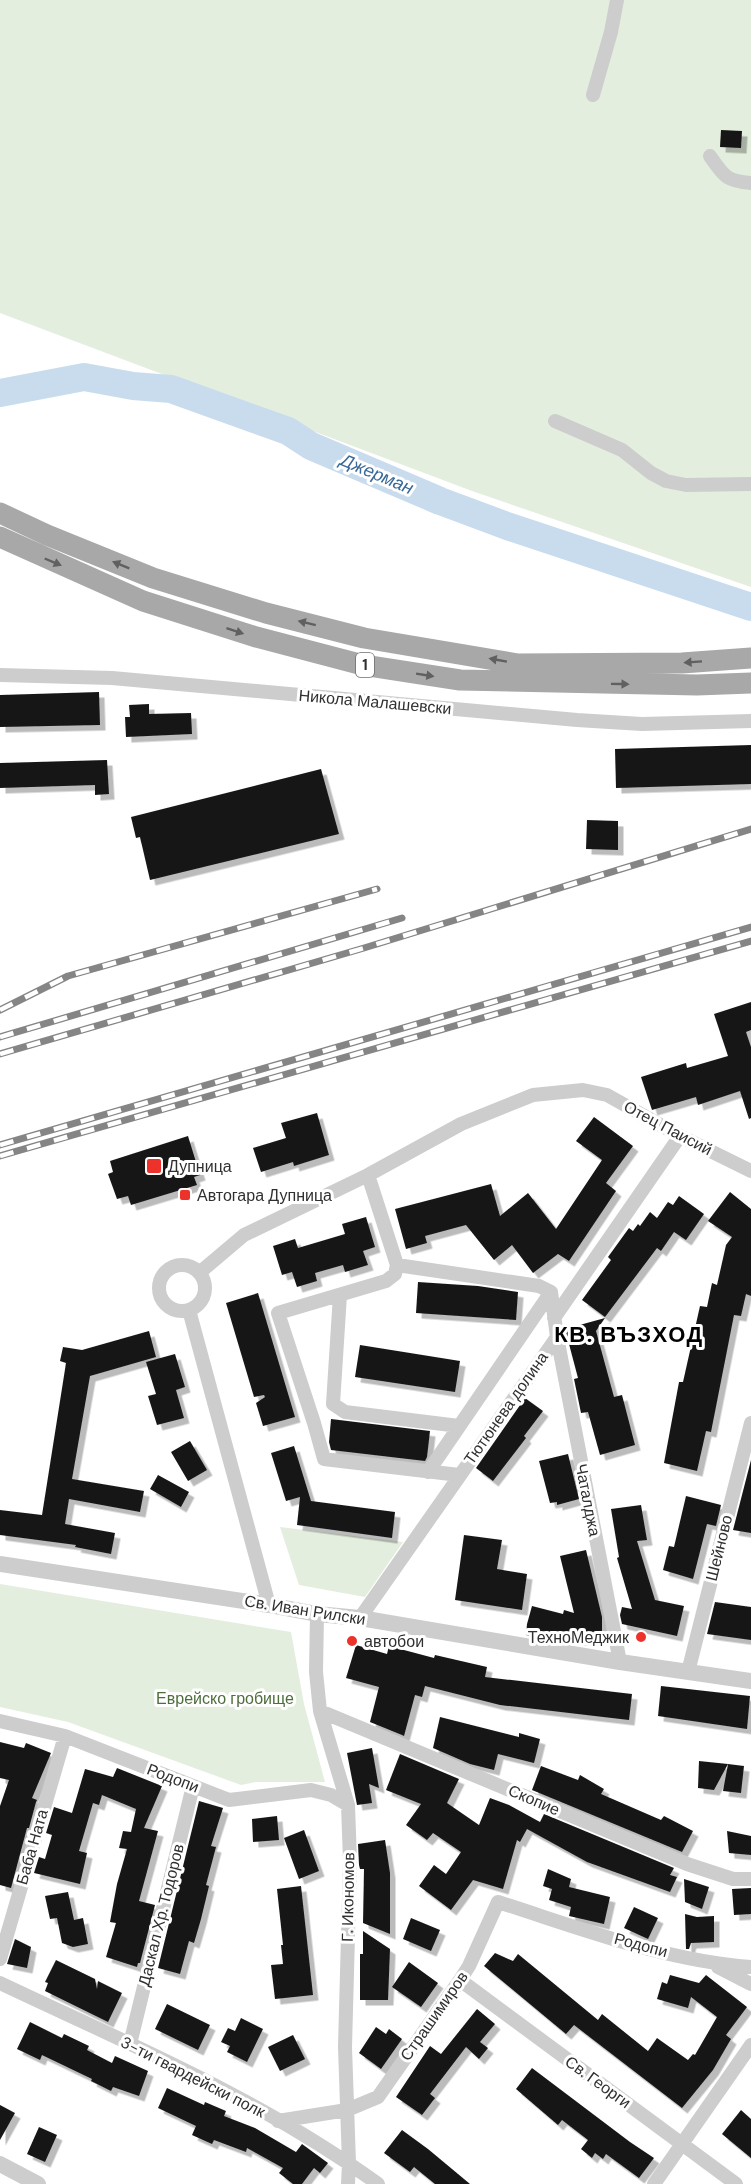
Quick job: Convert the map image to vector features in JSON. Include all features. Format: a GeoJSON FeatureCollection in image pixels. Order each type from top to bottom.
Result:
{"type":"FeatureCollection","features":[{"type":"Feature","properties":{"kind":"main road","name":"1"},"geometry":{"type":"LineString","coordinates":[[0,513],[47,535],[153,578],[266,613],[364,638],[518,664],[682,663],[751,658]]}},
{"type":"Feature","properties":{"kind":"main road","name":"1"},"geometry":{"type":"LineString","coordinates":[[0,537],[143,600],[256,637],[363,665],[460,680],[697,685],[751,683]]}},
{"type":"Feature","properties":{"kind":"street"},"geometry":{"type":"LineString","coordinates":[[593,95],[611,32],[617,0]]}},
{"type":"Feature","properties":{"kind":"street"},"geometry":{"type":"LineString","coordinates":[[710,156],[723,176],[735,182],[751,183]]}},
{"type":"Feature","properties":{"kind":"street"},"geometry":{"type":"LineString","coordinates":[[555,421],[622,450],[651,473],[666,481],[686,485],[751,484]]}},
{"type":"Feature","properties":{"kind":"street","name":"Никола Малашевски"},"geometry":{"type":"LineString","coordinates":[[0,675],[112,678],[642,724],[751,721]]}},
{"type":"Feature","properties":{"kind":"street","name":"Отец Паисий"},"geometry":{"type":"LineString","coordinates":[[368,1176],[461,1124],[533,1095],[583,1090],[607,1095],[680,1136],[751,1171]]}},
{"type":"Feature","properties":{"kind":"street"},"geometry":{"type":"LineString","coordinates":[[554,1318],[680,1136]]}},
{"type":"Feature","properties":{"kind":"street"},"geometry":{"type":"LineString","coordinates":[[199,1273],[244,1235],[368,1176],[397,1265],[395,1275],[386,1281],[278,1313],[324,1459],[459,1475]]}},
{"type":"Feature","properties":{"kind":"street"},"geometry":{"type":"LineString","coordinates":[[397,1265],[539,1286],[551,1292],[428,1472]]}},
{"type":"Feature","properties":{"kind":"street"},"geometry":{"type":"LineString","coordinates":[[178,1266],[193,1269],[199,1273],[204,1287],[204,1294],[196,1307],[189,1310],[182,1311],[168,1306],[160,1294],[161,1279],[165,1273],[178,1266]]}},
{"type":"Feature","properties":{"kind":"street","name":"Тютюнева долина"},"geometry":{"type":"LineString","coordinates":[[360,1618],[557,1337],[551,1292]]}},
{"type":"Feature","properties":{"kind":"street"},"geometry":{"type":"LineString","coordinates":[[340,1295],[333,1404],[345,1412],[459,1426]]}},
{"type":"Feature","properties":{"kind":"street"},"geometry":{"type":"LineString","coordinates":[[189,1310],[269,1605]]}},
{"type":"Feature","properties":{"kind":"street","name":"Чаталджа"},"geometry":{"type":"LineString","coordinates":[[557,1337],[620,1662]]}},
{"type":"Feature","properties":{"kind":"street","name":"Шейново"},"geometry":{"type":"LineString","coordinates":[[688,1672],[751,1423]]}},
{"type":"Feature","properties":{"kind":"street","name":"Св. Иван Рилски"},"geometry":{"type":"LineString","coordinates":[[0,1564],[317,1614],[360,1618],[620,1662],[751,1681]]}},
{"type":"Feature","properties":{"kind":"street","name":"Г. Икономов"},"geometry":{"type":"LineString","coordinates":[[317,1614],[316,1672],[321,1711],[348,1805],[350,1861],[345,2047],[348,2184]]}},
{"type":"Feature","properties":{"kind":"street","name":"Скопие"},"geometry":{"type":"LineString","coordinates":[[321,1711],[687,1864],[734,1879],[751,1879]]}},
{"type":"Feature","properties":{"kind":"street","name":"Родопи"},"geometry":{"type":"LineString","coordinates":[[0,1721],[65,1736],[229,1800],[311,1790],[331,1795],[348,1805]]}},
{"type":"Feature","properties":{"kind":"street","name":"Баба Ната"},"geometry":{"type":"LineString","coordinates":[[0,1959],[65,1736]]}},
{"type":"Feature","properties":{"kind":"street","name":"Даскал Хр. Тодоров"},"geometry":{"type":"LineString","coordinates":[[130,2044],[192,1786]]}},
{"type":"Feature","properties":{"kind":"street","name":"Родопи"},"geometry":{"type":"LineString","coordinates":[[498,1902],[625,1941],[714,1964],[751,1967]]}},
{"type":"Feature","properties":{"kind":"street","name":"Страшимиров"},"geometry":{"type":"LineString","coordinates":[[278,2121],[347,2110],[378,2097],[469,1966],[498,1902]]}},
{"type":"Feature","properties":{"kind":"street"},"geometry":{"type":"LineString","coordinates":[[714,1964],[751,1984]]}},
{"type":"Feature","properties":{"kind":"street","name":"Св. Георги"},"geometry":{"type":"LineString","coordinates":[[460,1980],[736,2184]]}},
{"type":"Feature","properties":{"kind":"street","name":"3-ти гвардейски полк"},"geometry":{"type":"LineString","coordinates":[[0,1983],[241,2098],[349,2163],[378,2184]]}},
{"type":"Feature","properties":{"kind":"street"},"geometry":{"type":"LineString","coordinates":[[654,2184],[751,2045]]}},
{"type":"Feature","properties":{"kind":"street"},"geometry":{"type":"LineString","coordinates":[[0,2164],[20,2179],[38,2184]]}},
{"type":"Feature","properties":{"kind":"green space"},"geometry":{"type":"Polygon","coordinates":[[[0,0],[751,0],[751,587],[472,491],[0,313],[0,0]]]}},
{"type":"Feature","properties":{"kind":"green space"},"geometry":{"type":"Polygon","coordinates":[[[280,1527],[403,1542],[365,1597],[299,1585],[280,1527]]]}},
{"type":"Feature","properties":{"kind":"green space","name":"Еврейско гробище"},"geometry":{"type":"Polygon","coordinates":[[[0,1584],[291,1632],[304,1704],[325,1782],[256,1782],[241,1785],[68,1722],[0,1707],[0,1584]]]}},
{"type":"Feature","properties":{"kind":"building"},"geometry":{"type":"Polygon","coordinates":[[[721,130],[742,131],[741,148],[720,147],[721,130]]]}},
{"type":"Feature","properties":{"kind":"building"},"geometry":{"type":"Polygon","coordinates":[[[99,692],[100,725],[0,727],[0,695],[99,692]]]}},
{"type":"Feature","properties":{"kind":"building"},"geometry":{"type":"Polygon","coordinates":[[[149,704],[149,714],[191,713],[192,734],[126,737],[125,717],[130,717],[129,705],[149,704]]]}},
{"type":"Feature","properties":{"kind":"building"},"geometry":{"type":"Polygon","coordinates":[[[751,745],[751,784],[616,788],[615,749],[751,745]]]}},
{"type":"Feature","properties":{"kind":"building"},"geometry":{"type":"Polygon","coordinates":[[[107,760],[109,794],[95,795],[95,785],[0,788],[0,763],[107,760]]]}},
{"type":"Feature","properties":{"kind":"building"},"geometry":{"type":"Polygon","coordinates":[[[321,769],[339,834],[150,880],[140,837],[136,838],[131,817],[321,769]]]}},
{"type":"Feature","properties":{"kind":"building"},"geometry":{"type":"Polygon","coordinates":[[[587,820],[618,821],[618,850],[586,849],[587,820]]]}},
{"type":"Feature","properties":{"kind":"building"},"geometry":{"type":"Polygon","coordinates":[[[751,1002],[751,1030],[746,1032],[751,1047],[751,1118],[749,1119],[740,1091],[698,1105],[696,1097],[652,1110],[641,1077],[686,1063],[687,1068],[728,1056],[714,1014],[751,1002]]]}},
{"type":"Feature","properties":{"kind":"building"},"geometry":{"type":"Polygon","coordinates":[[[317,1113],[329,1155],[294,1166],[293,1162],[261,1172],[253,1148],[286,1138],[281,1123],[317,1113]]]}},
{"type":"Feature","properties":{"kind":"building"},"geometry":{"type":"Polygon","coordinates":[[[594,1117],[633,1146],[606,1183],[616,1191],[569,1261],[558,1254],[533,1273],[512,1245],[494,1260],[466,1225],[425,1236],[427,1243],[406,1249],[395,1209],[491,1184],[500,1216],[528,1193],[556,1229],[602,1160],[576,1141],[594,1117]]]}},
{"type":"Feature","properties":{"kind":"building","name":"Дупница"},"geometry":{"type":"Polygon","coordinates":[[[188,1136],[200,1175],[194,1177],[197,1185],[131,1205],[128,1196],[117,1199],[108,1174],[113,1172],[110,1161],[188,1136]]]}},
{"type":"Feature","properties":{"kind":"building"},"geometry":{"type":"Polygon","coordinates":[[[730,1192],[751,1209],[751,1296],[746,1294],[741,1316],[734,1315],[711,1432],[706,1431],[697,1471],[664,1463],[679,1382],[683,1382],[700,1306],[707,1307],[712,1283],[717,1285],[726,1245],[732,1237],[708,1221],[730,1192]]]}},
{"type":"Feature","properties":{"kind":"building"},"geometry":{"type":"Polygon","coordinates":[[[679,1196],[704,1214],[686,1240],[674,1232],[661,1251],[657,1248],[605,1317],[582,1300],[611,1260],[608,1257],[629,1228],[633,1231],[638,1224],[640,1226],[650,1212],[657,1218],[668,1202],[673,1205],[679,1196]]]}},
{"type":"Feature","properties":{"kind":"building"},"geometry":{"type":"Polygon","coordinates":[[[366,1217],[375,1247],[363,1251],[368,1265],[345,1272],[343,1265],[315,1273],[317,1281],[297,1287],[292,1272],[282,1275],[273,1246],[295,1239],[298,1248],[345,1234],[342,1224],[366,1217]]]}},
{"type":"Feature","properties":{"kind":"building"},"geometry":{"type":"Polygon","coordinates":[[[418,1282],[478,1286],[518,1292],[516,1320],[416,1313],[418,1282]]]}},
{"type":"Feature","properties":{"kind":"building"},"geometry":{"type":"Polygon","coordinates":[[[258,1293],[295,1417],[263,1426],[256,1403],[265,1397],[264,1395],[254,1397],[226,1303],[258,1293]]]}},
{"type":"Feature","properties":{"kind":"building"},"geometry":{"type":"Polygon","coordinates":[[[605,1318],[596,1331],[614,1397],[622,1395],[635,1445],[600,1455],[588,1412],[581,1413],[574,1379],[578,1378],[565,1329],[605,1318]]]}},
{"type":"Feature","properties":{"kind":"building"},"geometry":{"type":"Polygon","coordinates":[[[149,1331],[156,1357],[90,1376],[72,1479],[144,1491],[140,1512],[69,1499],[65,1524],[115,1533],[111,1554],[75,1547],[76,1545],[0,1535],[0,1510],[42,1515],[66,1363],[60,1361],[63,1347],[82,1350],[149,1331]]]}},
{"type":"Feature","properties":{"kind":"building"},"geometry":{"type":"Polygon","coordinates":[[[360,1345],[460,1361],[455,1392],[355,1377],[360,1345]]]}},
{"type":"Feature","properties":{"kind":"building"},"geometry":{"type":"Polygon","coordinates":[[[175,1354],[185,1387],[176,1390],[184,1418],[157,1425],[148,1396],[156,1394],[146,1362],[175,1354]]]}},
{"type":"Feature","properties":{"kind":"building"},"geometry":{"type":"Polygon","coordinates":[[[525,1398],[543,1411],[524,1436],[526,1438],[493,1481],[476,1468],[525,1398]]]}},
{"type":"Feature","properties":{"kind":"building"},"geometry":{"type":"Polygon","coordinates":[[[331,1419],[430,1431],[427,1457],[425,1461],[331,1450],[329,1442],[331,1419]]]}},
{"type":"Feature","properties":{"kind":"building"},"geometry":{"type":"Polygon","coordinates":[[[190,1441],[207,1470],[188,1481],[171,1452],[190,1441]]]}},
{"type":"Feature","properties":{"kind":"building"},"geometry":{"type":"Polygon","coordinates":[[[294,1446],[311,1501],[395,1512],[392,1538],[297,1525],[300,1497],[286,1501],[271,1453],[294,1446]]]}},
{"type":"Feature","properties":{"kind":"building"},"geometry":{"type":"Polygon","coordinates":[[[568,1454],[579,1499],[557,1505],[557,1502],[550,1503],[539,1461],[568,1454]]]}},
{"type":"Feature","properties":{"kind":"building"},"geometry":{"type":"Polygon","coordinates":[[[751,1460],[751,1533],[733,1530],[751,1460]]]}},
{"type":"Feature","properties":{"kind":"building"},"geometry":{"type":"Polygon","coordinates":[[[158,1475],[189,1492],[181,1507],[150,1489],[158,1475]]]}},
{"type":"Feature","properties":{"kind":"building"},"geometry":{"type":"Polygon","coordinates":[[[686,1496],[721,1505],[716,1526],[707,1524],[693,1579],[663,1570],[669,1546],[674,1547],[686,1496]]]}},
{"type":"Feature","properties":{"kind":"building"},"geometry":{"type":"Polygon","coordinates":[[[641,1505],[647,1540],[637,1541],[655,1600],[684,1606],[677,1636],[622,1624],[620,1615],[622,1607],[632,1609],[617,1558],[619,1557],[611,1509],[641,1505]]]}},
{"type":"Feature","properties":{"kind":"building"},"geometry":{"type":"Polygon","coordinates":[[[464,1535],[502,1540],[497,1569],[527,1574],[522,1610],[455,1600],[464,1535]]]}},
{"type":"Feature","properties":{"kind":"building"},"geometry":{"type":"Polygon","coordinates":[[[586,1550],[602,1617],[602,1640],[579,1640],[567,1637],[565,1641],[558,1641],[526,1635],[532,1606],[563,1614],[564,1610],[574,1613],[560,1556],[586,1550]]]}},
{"type":"Feature","properties":{"kind":"building"},"geometry":{"type":"Polygon","coordinates":[[[715,1602],[751,1607],[751,1640],[707,1634],[715,1602]]]}},
{"type":"Feature","properties":{"kind":"building"},"geometry":{"type":"Polygon","coordinates":[[[356,1645],[387,1654],[389,1646],[434,1658],[435,1655],[487,1667],[485,1677],[632,1694],[629,1720],[500,1705],[425,1686],[422,1697],[415,1695],[404,1736],[370,1722],[379,1687],[346,1678],[356,1645]]]}},
{"type":"Feature","properties":{"kind":"building"},"geometry":{"type":"Polygon","coordinates":[[[661,1686],[750,1696],[747,1729],[658,1716],[661,1686]]]}},
{"type":"Feature","properties":{"kind":"building"},"geometry":{"type":"Polygon","coordinates":[[[440,1717],[519,1737],[519,1733],[540,1739],[534,1763],[498,1754],[494,1770],[470,1764],[433,1748],[440,1717]]]}},
{"type":"Feature","properties":{"kind":"building"},"geometry":{"type":"Polygon","coordinates":[[[0,1742],[24,1748],[26,1743],[51,1753],[32,1798],[37,1800],[11,1888],[0,1885],[0,1806],[9,1780],[0,1778],[0,1742]]]}},
{"type":"Feature","properties":{"kind":"building"},"geometry":{"type":"Polygon","coordinates":[[[372,1748],[379,1788],[369,1784],[372,1803],[357,1805],[347,1753],[372,1748]]]}},
{"type":"Feature","properties":{"kind":"building"},"geometry":{"type":"Polygon","coordinates":[[[400,1754],[459,1779],[447,1803],[479,1825],[490,1798],[509,1805],[540,1822],[544,1814],[674,1868],[670,1875],[677,1877],[670,1892],[587,1862],[527,1829],[520,1842],[517,1840],[503,1889],[473,1880],[451,1910],[419,1886],[434,1865],[446,1874],[461,1852],[433,1833],[427,1840],[406,1825],[421,1804],[386,1790],[400,1754]]]}},
{"type":"Feature","properties":{"kind":"building"},"geometry":{"type":"Polygon","coordinates":[[[699,1761],[728,1764],[714,1790],[698,1788],[699,1761]]]}},
{"type":"Feature","properties":{"kind":"building"},"geometry":{"type":"Polygon","coordinates":[[[728,1764],[744,1766],[741,1793],[723,1791],[728,1764]]]}},
{"type":"Feature","properties":{"kind":"building"},"geometry":{"type":"Polygon","coordinates":[[[541,1766],[578,1780],[580,1775],[604,1789],[601,1794],[661,1820],[664,1816],[693,1831],[682,1852],[532,1790],[541,1766]]]}},
{"type":"Feature","properties":{"kind":"building"},"geometry":{"type":"Polygon","coordinates":[[[117,1768],[162,1786],[144,1828],[158,1831],[139,1901],[155,1905],[137,1967],[106,1957],[116,1923],[110,1922],[117,1884],[127,1849],[119,1848],[123,1831],[131,1832],[136,1809],[102,1795],[99,1805],[93,1803],[79,1851],[87,1853],[80,1884],[34,1873],[39,1857],[45,1859],[52,1835],[46,1833],[54,1807],[72,1813],[85,1769],[113,1777],[117,1768]]]}},
{"type":"Feature","properties":{"kind":"building"},"geometry":{"type":"Polygon","coordinates":[[[199,1801],[223,1808],[211,1846],[216,1847],[206,1885],[209,1886],[201,1919],[194,1943],[189,1941],[180,1974],[158,1968],[199,1801]]]}},
{"type":"Feature","properties":{"kind":"building"},"geometry":{"type":"Polygon","coordinates":[[[277,1816],[279,1840],[253,1842],[252,1819],[277,1816]]]}},
{"type":"Feature","properties":{"kind":"building"},"geometry":{"type":"Polygon","coordinates":[[[304,1830],[319,1871],[299,1879],[284,1838],[304,1830]]]}},
{"type":"Feature","properties":{"kind":"building"},"geometry":{"type":"Polygon","coordinates":[[[727,1831],[751,1836],[751,1855],[729,1853],[727,1831]]]}},
{"type":"Feature","properties":{"kind":"building"},"geometry":{"type":"Polygon","coordinates":[[[385,1840],[390,1873],[390,1934],[363,1923],[364,1869],[360,1869],[359,1865],[358,1844],[385,1840]]]}},
{"type":"Feature","properties":{"kind":"building"},"geometry":{"type":"Polygon","coordinates":[[[548,1869],[571,1879],[569,1887],[610,1897],[604,1924],[569,1916],[571,1907],[549,1900],[552,1889],[543,1886],[548,1869]]]}},
{"type":"Feature","properties":{"kind":"building"},"geometry":{"type":"Polygon","coordinates":[[[684,1879],[709,1887],[702,1909],[685,1902],[684,1879]]]}},
{"type":"Feature","properties":{"kind":"building"},"geometry":{"type":"Polygon","coordinates":[[[301,1886],[313,1995],[275,1999],[271,1965],[283,1964],[277,1889],[301,1886]]]}},
{"type":"Feature","properties":{"kind":"building"},"geometry":{"type":"Polygon","coordinates":[[[751,1888],[751,1914],[734,1915],[732,1889],[751,1888]]]}},
{"type":"Feature","properties":{"kind":"building"},"geometry":{"type":"Polygon","coordinates":[[[68,1892],[74,1920],[83,1918],[88,1944],[73,1947],[62,1943],[57,1918],[50,1919],[45,1896],[68,1892]]]}},
{"type":"Feature","properties":{"kind":"building"},"geometry":{"type":"Polygon","coordinates":[[[634,1907],[658,1918],[648,1939],[624,1928],[634,1907]]]}},
{"type":"Feature","properties":{"kind":"building"},"geometry":{"type":"Polygon","coordinates":[[[685,1914],[697,1917],[714,1916],[714,1942],[691,1943],[689,1949],[686,1949],[685,1914]]]}},
{"type":"Feature","properties":{"kind":"building"},"geometry":{"type":"Polygon","coordinates":[[[411,1918],[440,1930],[431,1951],[403,1939],[411,1918]]]}},
{"type":"Feature","properties":{"kind":"building"},"geometry":{"type":"Polygon","coordinates":[[[363,1931],[390,1949],[388,2000],[360,2000],[360,1954],[363,1954],[363,1931]]]}},
{"type":"Feature","properties":{"kind":"building"},"geometry":{"type":"Polygon","coordinates":[[[15,1939],[31,1947],[27,1968],[7,1964],[15,1939]]]}},
{"type":"Feature","properties":{"kind":"building"},"geometry":{"type":"Polygon","coordinates":[[[495,1953],[513,1961],[518,1954],[598,2020],[602,2014],[648,2051],[657,2038],[688,2060],[693,2054],[695,2055],[717,2017],[691,1997],[688,2008],[657,1999],[662,1982],[667,1984],[670,1975],[699,1983],[706,1975],[747,2007],[726,2035],[731,2039],[713,2070],[682,2108],[574,2025],[566,2034],[484,1966],[495,1953]]]}},
{"type":"Feature","properties":{"kind":"building"},"geometry":{"type":"Polygon","coordinates":[[[56,1960],[95,1979],[97,1989],[98,1981],[122,1993],[108,2022],[45,1991],[48,1983],[45,1982],[56,1960]]]}},
{"type":"Feature","properties":{"kind":"building"},"geometry":{"type":"Polygon","coordinates":[[[409,1962],[438,1983],[421,2007],[392,1987],[409,1962]]]}},
{"type":"Feature","properties":{"kind":"building"},"geometry":{"type":"Polygon","coordinates":[[[167,2004],[210,2025],[198,2050],[155,2029],[167,2004]]]}},
{"type":"Feature","properties":{"kind":"building"},"geometry":{"type":"Polygon","coordinates":[[[477,2009],[495,2024],[480,2042],[488,2048],[479,2059],[466,2047],[430,2094],[435,2098],[422,2115],[396,2097],[430,2046],[441,2054],[477,2009]]]}},
{"type":"Feature","properties":{"kind":"building"},"geometry":{"type":"Polygon","coordinates":[[[241,2018],[263,2029],[247,2062],[227,2052],[230,2046],[221,2042],[228,2028],[235,2031],[241,2018]]]}},
{"type":"Feature","properties":{"kind":"building"},"geometry":{"type":"Polygon","coordinates":[[[30,2022],[62,2038],[64,2034],[89,2046],[87,2050],[112,2063],[115,2056],[148,2071],[139,2096],[113,2087],[111,2091],[91,2081],[92,2079],[42,2055],[40,2060],[17,2049],[30,2022]]]}},
{"type":"Feature","properties":{"kind":"building"},"geometry":{"type":"Polygon","coordinates":[[[376,2027],[386,2034],[389,2029],[402,2039],[381,2069],[359,2053],[376,2027]]]}},
{"type":"Feature","properties":{"kind":"building"},"geometry":{"type":"Polygon","coordinates":[[[293,2035],[305,2059],[280,2071],[268,2047],[293,2035]]]}},
{"type":"Feature","properties":{"kind":"building"},"geometry":{"type":"Polygon","coordinates":[[[532,2068],[654,2158],[639,2178],[606,2154],[603,2159],[595,2153],[592,2158],[581,2149],[588,2140],[562,2120],[558,2125],[516,2089],[532,2068]]]}},
{"type":"Feature","properties":{"kind":"building"},"geometry":{"type":"Polygon","coordinates":[[[167,2088],[204,2105],[205,2102],[226,2111],[224,2116],[255,2128],[296,2152],[302,2144],[328,2163],[320,2173],[314,2168],[302,2184],[293,2184],[279,2173],[283,2168],[247,2148],[246,2152],[214,2140],[212,2144],[192,2135],[196,2126],[158,2108],[167,2088]]]}},
{"type":"Feature","properties":{"kind":"building"},"geometry":{"type":"Polygon","coordinates":[[[0,2105],[15,2113],[0,2140],[0,2105]]]}},
{"type":"Feature","properties":{"kind":"building"},"geometry":{"type":"Polygon","coordinates":[[[741,2110],[751,2119],[751,2158],[722,2134],[741,2110]]]}},
{"type":"Feature","properties":{"kind":"building"},"geometry":{"type":"Polygon","coordinates":[[[39,2127],[57,2135],[45,2162],[27,2154],[39,2127]]]}},
{"type":"Feature","properties":{"kind":"building"},"geometry":{"type":"Polygon","coordinates":[[[402,2130],[470,2184],[435,2184],[414,2167],[410,2172],[384,2153],[402,2130]]]}},
{"type":"Feature","properties":{"kind":"waterway","name":"Джерман"},"geometry":{"type":"LineString","coordinates":[[0,393],[84,377],[133,386],[171,389],[288,431],[311,446],[440,501],[507,526],[751,607]]}},
{"type":"Feature","properties":{"kind":"railway"},"geometry":{"type":"LineString","coordinates":[[0,1054],[364,948],[751,829]]}},
{"type":"Feature","properties":{"kind":"railway"},"geometry":{"type":"LineString","coordinates":[[0,1010],[68,976],[377,889]]}},
{"type":"Feature","properties":{"kind":"railway"},"geometry":{"type":"LineString","coordinates":[[0,1037],[402,918]]}},
{"type":"Feature","properties":{"kind":"railway"},"geometry":{"type":"LineString","coordinates":[[0,1145],[751,927]]}},
{"type":"Feature","properties":{"kind":"railway"},"geometry":{"type":"LineString","coordinates":[[0,1156],[751,941]]}},
{"type":"Feature","properties":{"kind":"place","name":"Дупница"},"geometry":{"type":"Point","coordinates":[154,1166]}},
{"type":"Feature","properties":{"kind":"place","name":"Автогара Дупница"},"geometry":{"type":"Point","coordinates":[185,1195]}},
{"type":"Feature","properties":{"kind":"place","name":"ТехноМеджик"},"geometry":{"type":"Point","coordinates":[641,1637]}},
{"type":"Feature","properties":{"kind":"place","name":"автобои"},"geometry":{"type":"Point","coordinates":[352,1641]}},
{"type":"Feature","properties":{"kind":"district","name":"КВ. ВЪЗХОД"},"geometry":{"type":"Point","coordinates":[629,1334]}}]}
